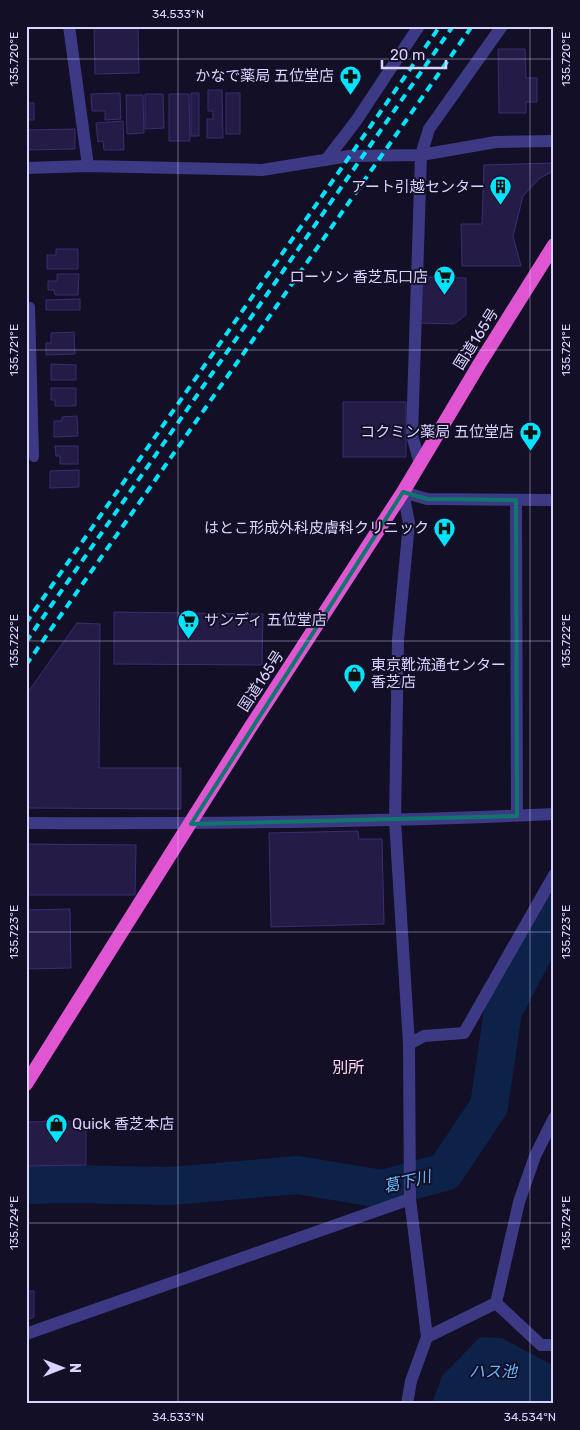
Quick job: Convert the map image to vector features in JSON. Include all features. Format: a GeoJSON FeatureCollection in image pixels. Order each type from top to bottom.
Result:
{"type":"FeatureCollection","features":[{"type":"Feature","properties":{"kind":"highway","name":"国道165号"},"geometry":{"type":"LineString","coordinates":[[26,1084],[248,731],[403,492],[554,245]]}},
{"type":"Feature","properties":{"kind":"street"},"geometry":{"type":"LineString","coordinates":[[69,26],[88,166]]}},
{"type":"Feature","properties":{"kind":"street"},"geometry":{"type":"LineString","coordinates":[[326,160],[356,120],[419,26]]}},
{"type":"Feature","properties":{"kind":"street"},"geometry":{"type":"LineString","coordinates":[[420,464],[412,435],[421,155],[429,129],[502,26]]}},
{"type":"Feature","properties":{"kind":"street"},"geometry":{"type":"LineString","coordinates":[[26,168],[88,166],[262,170],[349,156],[421,155],[496,142],[554,141]]}},
{"type":"Feature","properties":{"kind":"street"},"geometry":{"type":"LineString","coordinates":[[407,1404],[412,1381],[427,1337],[410,1199],[409,1044],[395,821],[398,639],[409,523],[403,492],[427,499],[554,500]]}},
{"type":"Feature","properties":{"kind":"street"},"geometry":{"type":"LineString","coordinates":[[516,500],[517,816]]}},
{"type":"Feature","properties":{"kind":"street"},"geometry":{"type":"LineString","coordinates":[[26,823],[191,824],[395,821],[554,814]]}},
{"type":"Feature","properties":{"kind":"street"},"geometry":{"type":"LineString","coordinates":[[409,1044],[424,1036],[464,1033],[554,875]]}},
{"type":"Feature","properties":{"kind":"street"},"geometry":{"type":"LineString","coordinates":[[496,1303],[519,1202],[535,1156],[554,1118]]}},
{"type":"Feature","properties":{"kind":"street"},"geometry":{"type":"LineString","coordinates":[[26,1334],[410,1199]]}},
{"type":"Feature","properties":{"kind":"street"},"geometry":{"type":"LineString","coordinates":[[427,1337],[496,1303]]}},
{"type":"Feature","properties":{"kind":"street"},"geometry":{"type":"LineString","coordinates":[[496,1303],[541,1345],[554,1345]]}},
{"type":"Feature","properties":{"kind":"lane"},"geometry":{"type":"LineString","coordinates":[[26,307],[30,307],[34,456]]}},
{"type":"Feature","properties":{"kind":"highlighted area"},"geometry":{"type":"Polygon","coordinates":[[[403,492],[427,499],[516,500],[517,816],[191,824],[403,492]]]}},
{"type":"Feature","properties":{"kind":"water","name":"ハス池"},"geometry":{"type":"Polygon","coordinates":[[[480,1337],[502,1338],[554,1366],[554,1404],[432,1404],[442,1376],[480,1337]]]}},
{"type":"Feature","properties":{"kind":"building"},"geometry":{"type":"Polygon","coordinates":[[[94,26],[138,26],[139,73],[95,74],[94,26]]]}},
{"type":"Feature","properties":{"kind":"building"},"geometry":{"type":"Polygon","coordinates":[[[498,49],[525,49],[526,78],[537,78],[537,102],[526,102],[526,113],[499,113],[498,49]]]}},
{"type":"Feature","properties":{"kind":"building"},"geometry":{"type":"Polygon","coordinates":[[[208,90],[222,90],[223,138],[207,138],[207,119],[213,119],[213,111],[208,111],[208,90]]]}},
{"type":"Feature","properties":{"kind":"building"},"geometry":{"type":"Polygon","coordinates":[[[120,93],[121,119],[105,120],[105,111],[92,111],[91,94],[120,93]]]}},
{"type":"Feature","properties":{"kind":"building"},"geometry":{"type":"Polygon","coordinates":[[[191,93],[199,93],[199,136],[191,136],[191,93]]]}},
{"type":"Feature","properties":{"kind":"building"},"geometry":{"type":"Polygon","coordinates":[[[226,93],[240,93],[240,134],[226,134],[226,93]]]}},
{"type":"Feature","properties":{"kind":"building"},"geometry":{"type":"Polygon","coordinates":[[[145,94],[163,94],[164,128],[145,129],[145,94]]]}},
{"type":"Feature","properties":{"kind":"building"},"geometry":{"type":"Polygon","coordinates":[[[169,94],[189,94],[190,141],[169,141],[169,94]]]}},
{"type":"Feature","properties":{"kind":"building"},"geometry":{"type":"Polygon","coordinates":[[[126,95],[143,95],[144,133],[127,134],[126,95]]]}},
{"type":"Feature","properties":{"kind":"building"},"geometry":{"type":"Polygon","coordinates":[[[26,103],[34,103],[34,120],[26,120],[26,103]]]}},
{"type":"Feature","properties":{"kind":"building"},"geometry":{"type":"Polygon","coordinates":[[[123,121],[124,150],[104,150],[103,141],[98,142],[96,123],[123,121]]]}},
{"type":"Feature","properties":{"kind":"building"},"geometry":{"type":"Polygon","coordinates":[[[75,129],[75,149],[26,150],[26,130],[75,129]]]}},
{"type":"Feature","properties":{"kind":"building","name":"アート引越センター"},"geometry":{"type":"Polygon","coordinates":[[[554,163],[554,171],[540,178],[523,196],[513,236],[521,266],[462,266],[461,224],[482,224],[484,165],[554,163]]]}},
{"type":"Feature","properties":{"kind":"building"},"geometry":{"type":"Polygon","coordinates":[[[56,249],[78,249],[78,269],[47,269],[47,255],[56,255],[56,249]]]}},
{"type":"Feature","properties":{"kind":"building"},"geometry":{"type":"Polygon","coordinates":[[[57,274],[79,274],[78,295],[55,295],[54,290],[48,290],[48,281],[57,281],[57,274]]]}},
{"type":"Feature","properties":{"kind":"building","name":"ローソン 香芝瓦口店"},"geometry":{"type":"Polygon","coordinates":[[[422,277],[466,278],[466,315],[454,324],[420,323],[422,277]]]}},
{"type":"Feature","properties":{"kind":"building"},"geometry":{"type":"Polygon","coordinates":[[[80,299],[80,310],[46,310],[46,300],[80,299]]]}},
{"type":"Feature","properties":{"kind":"building"},"geometry":{"type":"Polygon","coordinates":[[[74,332],[75,354],[46,355],[46,343],[51,343],[51,333],[74,332]]]}},
{"type":"Feature","properties":{"kind":"building"},"geometry":{"type":"Polygon","coordinates":[[[51,364],[76,365],[76,380],[51,380],[51,364]]]}},
{"type":"Feature","properties":{"kind":"building"},"geometry":{"type":"Polygon","coordinates":[[[51,388],[76,388],[76,406],[55,406],[55,400],[51,400],[51,388]]]}},
{"type":"Feature","properties":{"kind":"building"},"geometry":{"type":"Polygon","coordinates":[[[343,402],[406,402],[406,457],[343,457],[343,402]]]}},
{"type":"Feature","properties":{"kind":"building"},"geometry":{"type":"Polygon","coordinates":[[[77,416],[78,436],[54,437],[54,421],[62,421],[62,417],[77,416]]]}},
{"type":"Feature","properties":{"kind":"building"},"geometry":{"type":"Polygon","coordinates":[[[55,446],[78,446],[78,464],[60,464],[60,456],[56,456],[55,446]]]}},
{"type":"Feature","properties":{"kind":"building"},"geometry":{"type":"Polygon","coordinates":[[[79,470],[79,487],[50,488],[50,471],[79,470]]]}},
{"type":"Feature","properties":{"kind":"building","name":"サンディ 五位堂店"},"geometry":{"type":"Polygon","coordinates":[[[114,612],[263,614],[262,665],[114,664],[114,612]]]}},
{"type":"Feature","properties":{"kind":"building"},"geometry":{"type":"Polygon","coordinates":[[[77,623],[100,624],[99,768],[181,768],[181,809],[26,808],[26,695],[77,623]]]}},
{"type":"Feature","properties":{"kind":"building"},"geometry":{"type":"Polygon","coordinates":[[[358,831],[359,839],[382,839],[384,924],[271,927],[269,833],[358,831]]]}},
{"type":"Feature","properties":{"kind":"building"},"geometry":{"type":"Polygon","coordinates":[[[26,844],[136,845],[135,895],[26,895],[26,844]]]}},
{"type":"Feature","properties":{"kind":"building"},"geometry":{"type":"Polygon","coordinates":[[[70,909],[71,968],[26,969],[26,910],[70,909]]]}},
{"type":"Feature","properties":{"kind":"building","name":"Quick 香芝本店"},"geometry":{"type":"Polygon","coordinates":[[[86,1121],[86,1165],[26,1166],[26,1122],[86,1121]]]}},
{"type":"Feature","properties":{"kind":"building"},"geometry":{"type":"Polygon","coordinates":[[[26,1291],[34,1291],[34,1317],[26,1320],[26,1291]]]}},
{"type":"Feature","properties":{"kind":"waterway","name":"葛下川"},"geometry":{"type":"LineString","coordinates":[[26,1185],[171,1186],[297,1175],[382,1189],[445,1172],[489,1106],[503,1011],[554,914]]}},
{"type":"Feature","properties":{"kind":"railway"},"geometry":{"type":"LineString","coordinates":[[26,623],[440,26]]}},
{"type":"Feature","properties":{"kind":"railway"},"geometry":{"type":"LineString","coordinates":[[26,642],[453,26]]}},
{"type":"Feature","properties":{"kind":"railway"},"geometry":{"type":"LineString","coordinates":[[26,665],[472,26]]}},
{"type":"Feature","properties":{"kind":"place","name":"かなで薬局 五位堂店"},"geometry":{"type":"Point","coordinates":[350,95]}},
{"type":"Feature","properties":{"kind":"place","name":"アート引越センター"},"geometry":{"type":"Point","coordinates":[501,206]}},
{"type":"Feature","properties":{"kind":"place","name":"ローソン 香芝瓦口店"},"geometry":{"type":"Point","coordinates":[444,296]}},
{"type":"Feature","properties":{"kind":"place","name":"コクミン薬局 五位堂店"},"geometry":{"type":"Point","coordinates":[530,451]}},
{"type":"Feature","properties":{"kind":"place","name":"はとこ形成外科皮膚科クリニック"},"geometry":{"type":"Point","coordinates":[445,547]}},
{"type":"Feature","properties":{"kind":"place","name":"サンディ 五位堂店"},"geometry":{"type":"Point","coordinates":[188,639]}},
{"type":"Feature","properties":{"kind":"place","name":"東京靴流通センター 香芝店"},"geometry":{"type":"Point","coordinates":[355,693]}},
{"type":"Feature","properties":{"kind":"place","name":"Quick 香芝本店"},"geometry":{"type":"Point","coordinates":[56,1143]}},
{"type":"Feature","properties":{"kind":"district","name":"別所"},"geometry":{"type":"Point","coordinates":[348,1067]}}]}
